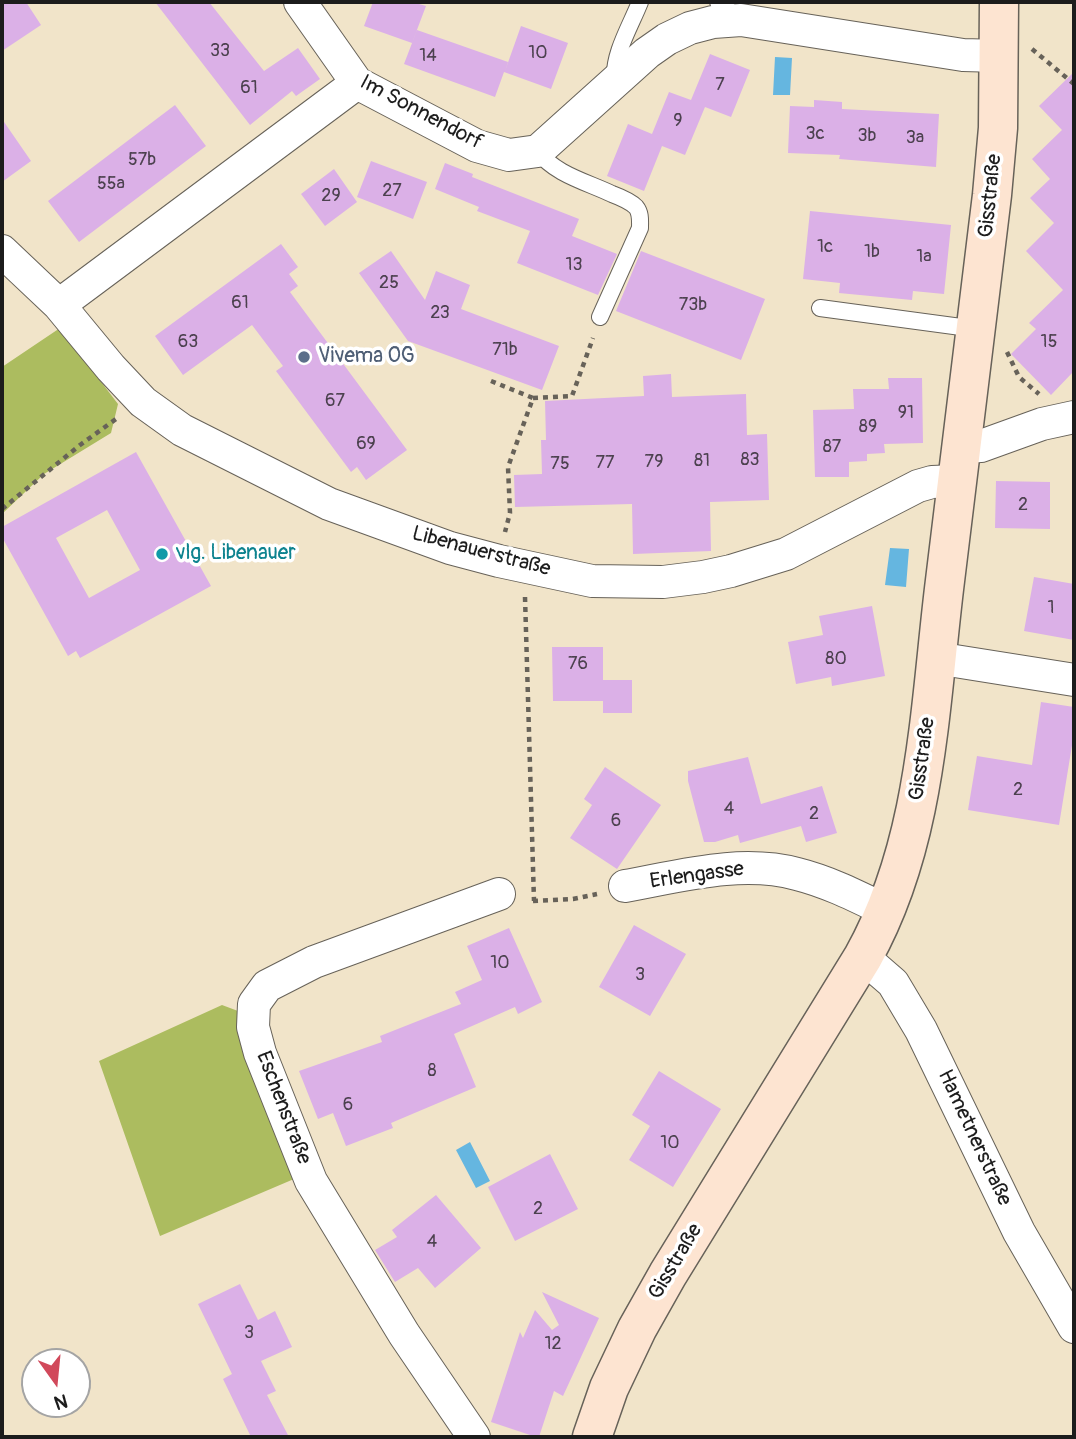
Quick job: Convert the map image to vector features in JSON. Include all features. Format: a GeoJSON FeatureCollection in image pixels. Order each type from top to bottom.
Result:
{"type":"FeatureCollection","features":[{"type":"Feature","properties":{"kind":"street","name":"Im Sonnendorf"},"geometry":{"type":"LineString","coordinates":[[300,2],[357,83],[477,146],[509,155],[538,151]]}},
{"type":"Feature","properties":{"kind":"street","name":"Gisstraße"},"geometry":{"type":"LineString","coordinates":[[592,1437],[609,1388],[637,1329],[863,957],[887,911],[906,857],[917,806],[992,195],[1000,49],[999,2]]}},
{"type":"Feature","properties":{"kind":"street"},"geometry":{"type":"LineString","coordinates":[[538,151],[667,39],[690,28],[713,22],[729,11],[962,55],[1000,49]]}},
{"type":"Feature","properties":{"kind":"street"},"geometry":{"type":"LineString","coordinates":[[59,305],[357,83]]}},
{"type":"Feature","properties":{"kind":"street","name":"Libenauerstraße"},"geometry":{"type":"LineString","coordinates":[[2,251],[59,305],[143,402],[161,417],[194,437],[329,504],[450,548],[512,564],[606,581],[663,582],[703,577],[786,554],[918,486],[932,482],[981,446],[1042,424],[1074,417]]}},
{"type":"Feature","properties":{"kind":"street"},"geometry":{"type":"LineString","coordinates":[[936,657],[1074,680]]}},
{"type":"Feature","properties":{"kind":"street","name":"Erlengasse"},"geometry":{"type":"LineString","coordinates":[[625,886],[718,870],[771,870],[817,879],[887,911]]}},
{"type":"Feature","properties":{"kind":"street","name":"Eschenstraße"},"geometry":{"type":"LineString","coordinates":[[474,1437],[404,1334],[311,1181],[260,1053],[253,1027],[254,1004],[267,986],[314,962],[499,894]]}},
{"type":"Feature","properties":{"kind":"street","name":"Hametnerstraße"},"geometry":{"type":"LineString","coordinates":[[863,957],[892,983],[910,1010],[943,1072],[1019,1232],[1074,1327]]}},
{"type":"Feature","properties":{"kind":"lane"},"geometry":{"type":"LineString","coordinates":[[616,81],[615,71],[619,55],[640,2]]}},
{"type":"Feature","properties":{"kind":"lane"},"geometry":{"type":"LineString","coordinates":[[538,151],[544,160],[559,170],[623,198],[635,207],[640,215],[640,228],[600,317]]}},
{"type":"Feature","properties":{"kind":"lane"},"geometry":{"type":"LineString","coordinates":[[820,308],[975,335]]}},
{"type":"Feature","properties":{"kind":"path"},"geometry":{"type":"LineString","coordinates":[[1000,49],[1018,42],[1028,46],[1074,84]]}},
{"type":"Feature","properties":{"kind":"path"},"geometry":{"type":"LineString","coordinates":[[491,381],[533,398],[572,396],[600,317]]}},
{"type":"Feature","properties":{"kind":"path"},"geometry":{"type":"LineString","coordinates":[[975,335],[997,344],[1009,353],[1019,377],[1040,394]]}},
{"type":"Feature","properties":{"kind":"path"},"geometry":{"type":"LineString","coordinates":[[533,398],[508,467],[534,901]]}},
{"type":"Feature","properties":{"kind":"path"},"geometry":{"type":"LineString","coordinates":[[2,509],[80,444],[143,402]]}},
{"type":"Feature","properties":{"kind":"path"},"geometry":{"type":"LineString","coordinates":[[499,894],[510,894],[534,901],[573,899],[625,886]]}},
{"type":"Feature","properties":{"kind":"green space"},"geometry":{"type":"Polygon","coordinates":[[[60,328],[118,404],[111,433],[44,474],[2,514],[2,367],[60,328]]]}},
{"type":"Feature","properties":{"kind":"green space"},"geometry":{"type":"Polygon","coordinates":[[[222,1005],[238,1011],[294,1179],[160,1236],[99,1061],[222,1005]]]}},
{"type":"Feature","properties":{"kind":"water"},"geometry":{"type":"Polygon","coordinates":[[[775,57],[792,58],[790,95],[773,95],[775,57]]]}},
{"type":"Feature","properties":{"kind":"water"},"geometry":{"type":"Polygon","coordinates":[[[890,548],[909,549],[906,587],[885,585],[890,548]]]}},
{"type":"Feature","properties":{"kind":"water"},"geometry":{"type":"Polygon","coordinates":[[[470,1142],[490,1181],[476,1188],[456,1150],[470,1142]]]}},
{"type":"Feature","properties":{"kind":"building"},"geometry":{"type":"Polygon","coordinates":[[[2,2],[26,2],[41,25],[2,51],[2,2]]]}},
{"type":"Feature","properties":{"kind":"building"},"geometry":{"type":"Polygon","coordinates":[[[155,2],[209,2],[264,71],[298,48],[320,79],[296,96],[292,91],[250,125],[155,2]]]}},
{"type":"Feature","properties":{"kind":"building"},"geometry":{"type":"Polygon","coordinates":[[[373,2],[412,2],[426,6],[412,43],[364,26],[373,2]]]}},
{"type":"Feature","properties":{"kind":"building"},"geometry":{"type":"Polygon","coordinates":[[[521,26],[568,43],[551,89],[504,72],[495,97],[404,64],[417,30],[508,62],[505,71],[521,26]]]}},
{"type":"Feature","properties":{"kind":"building"},"geometry":{"type":"Polygon","coordinates":[[[710,54],[750,70],[731,117],[705,107],[685,155],[662,146],[644,191],[607,176],[628,124],[652,134],[669,92],[691,100],[710,54]]]}},
{"type":"Feature","properties":{"kind":"building"},"geometry":{"type":"Polygon","coordinates":[[[1074,72],[1074,371],[1051,395],[1011,354],[1036,329],[1029,323],[1063,290],[1026,251],[1054,223],[1030,198],[1050,179],[1032,159],[1062,130],[1039,106],[1074,72]]]}},
{"type":"Feature","properties":{"kind":"building"},"geometry":{"type":"Polygon","coordinates":[[[814,100],[842,102],[842,109],[939,114],[936,167],[839,159],[840,155],[788,153],[790,106],[814,107],[814,100]]]}},
{"type":"Feature","properties":{"kind":"building"},"geometry":{"type":"Polygon","coordinates":[[[175,105],[206,146],[79,242],[48,201],[175,105]]]}},
{"type":"Feature","properties":{"kind":"building"},"geometry":{"type":"Polygon","coordinates":[[[2,119],[31,161],[2,182],[2,119]]]}},
{"type":"Feature","properties":{"kind":"building"},"geometry":{"type":"Polygon","coordinates":[[[371,161],[427,182],[413,219],[357,197],[371,161]]]}},
{"type":"Feature","properties":{"kind":"building"},"geometry":{"type":"Polygon","coordinates":[[[445,163],[473,174],[472,177],[579,219],[572,236],[617,254],[598,295],[517,263],[530,231],[477,211],[479,207],[435,189],[445,163]]]}},
{"type":"Feature","properties":{"kind":"building"},"geometry":{"type":"Polygon","coordinates":[[[334,169],[357,202],[325,226],[301,194],[334,169]]]}},
{"type":"Feature","properties":{"kind":"building"},"geometry":{"type":"Polygon","coordinates":[[[810,211],[951,225],[944,294],[913,291],[912,300],[839,293],[840,283],[803,279],[810,211]]]}},
{"type":"Feature","properties":{"kind":"building"},"geometry":{"type":"Polygon","coordinates":[[[281,244],[298,267],[289,274],[298,286],[290,292],[407,450],[366,480],[357,467],[351,472],[276,371],[283,366],[252,325],[183,375],[155,336],[281,244]]]}},
{"type":"Feature","properties":{"kind":"building"},"geometry":{"type":"Polygon","coordinates":[[[391,251],[425,300],[436,271],[470,285],[461,309],[559,346],[542,390],[408,341],[359,273],[391,251]]]}},
{"type":"Feature","properties":{"kind":"building"},"geometry":{"type":"Polygon","coordinates":[[[641,251],[765,299],[741,360],[616,311],[641,251]]]}},
{"type":"Feature","properties":{"kind":"building"},"geometry":{"type":"Polygon","coordinates":[[[671,374],[672,397],[746,394],[747,435],[767,434],[769,500],[710,502],[711,551],[633,554],[632,504],[515,507],[514,475],[542,474],[541,440],[546,440],[545,401],[644,396],[643,376],[671,374]]]}},
{"type":"Feature","properties":{"kind":"building"},"geometry":{"type":"Polygon","coordinates":[[[888,378],[922,378],[923,443],[884,444],[885,453],[867,454],[867,461],[849,462],[849,477],[815,477],[813,410],[854,409],[853,389],[889,389],[888,378]]]}},
{"type":"Feature","properties":{"kind":"building","name":"vlg. Libenauer"},"geometry":{"type":"Polygon","coordinates":[[[136,452],[211,586],[80,658],[76,651],[68,656],[2,537],[2,527],[136,452]],[[107,510],[56,538],[89,598],[140,570],[107,510]]]}},
{"type":"Feature","properties":{"kind":"building"},"geometry":{"type":"Polygon","coordinates":[[[996,481],[1050,482],[1050,529],[995,528],[996,481]]]}},
{"type":"Feature","properties":{"kind":"building"},"geometry":{"type":"Polygon","coordinates":[[[1034,577],[1074,584],[1074,640],[1024,631],[1034,577]]]}},
{"type":"Feature","properties":{"kind":"building"},"geometry":{"type":"Polygon","coordinates":[[[872,606],[885,676],[832,686],[831,677],[796,684],[788,642],[823,635],[819,616],[872,606]]]}},
{"type":"Feature","properties":{"kind":"building"},"geometry":{"type":"Polygon","coordinates":[[[552,647],[603,647],[603,680],[632,680],[632,713],[603,713],[603,701],[553,701],[552,647]]]}},
{"type":"Feature","properties":{"kind":"building"},"geometry":{"type":"Polygon","coordinates":[[[1041,702],[1074,707],[1074,733],[1059,825],[968,810],[977,756],[1032,765],[1041,702]]]}},
{"type":"Feature","properties":{"kind":"building"},"geometry":{"type":"Polygon","coordinates":[[[748,757],[761,804],[822,786],[837,833],[806,842],[801,826],[740,843],[738,835],[715,842],[704,842],[688,781],[688,771],[748,757]]]}},
{"type":"Feature","properties":{"kind":"building"},"geometry":{"type":"Polygon","coordinates":[[[605,767],[661,805],[617,869],[570,838],[592,805],[584,799],[605,767]]]}},
{"type":"Feature","properties":{"kind":"building"},"geometry":{"type":"Polygon","coordinates":[[[634,925],[686,954],[650,1016],[599,987],[634,925]]]}},
{"type":"Feature","properties":{"kind":"building"},"geometry":{"type":"Polygon","coordinates":[[[509,928],[542,1002],[518,1014],[515,1007],[454,1034],[476,1087],[391,1123],[393,1128],[346,1146],[333,1113],[318,1119],[299,1071],[382,1042],[380,1036],[461,1004],[455,992],[482,980],[467,946],[509,928]]]}},
{"type":"Feature","properties":{"kind":"building"},"geometry":{"type":"Polygon","coordinates":[[[659,1071],[721,1109],[673,1187],[629,1160],[650,1126],[632,1115],[659,1071]]]}},
{"type":"Feature","properties":{"kind":"building"},"geometry":{"type":"Polygon","coordinates":[[[550,1154],[578,1209],[515,1241],[488,1187],[550,1154]]]}},
{"type":"Feature","properties":{"kind":"building"},"geometry":{"type":"Polygon","coordinates":[[[436,1195],[481,1248],[435,1288],[418,1268],[395,1282],[375,1250],[397,1237],[392,1230],[436,1195]]]}},
{"type":"Feature","properties":{"kind":"building"},"geometry":{"type":"Polygon","coordinates":[[[240,1284],[258,1320],[275,1311],[292,1347],[261,1361],[276,1391],[267,1395],[289,1437],[251,1437],[223,1379],[232,1374],[198,1304],[240,1284]]]}},
{"type":"Feature","properties":{"kind":"building"},"geometry":{"type":"Polygon","coordinates":[[[542,1292],[599,1318],[563,1396],[554,1391],[539,1437],[536,1437],[491,1422],[520,1332],[523,1338],[535,1310],[552,1330],[559,1325],[542,1292]]]}},
{"type":"Feature","properties":{"kind":"place","name":"Vivema OG"},"geometry":{"type":"Point","coordinates":[304,357]}},
{"type":"Feature","properties":{"kind":"place","name":"vlg. Libenauer"},"geometry":{"type":"Point","coordinates":[162,554]}}]}
